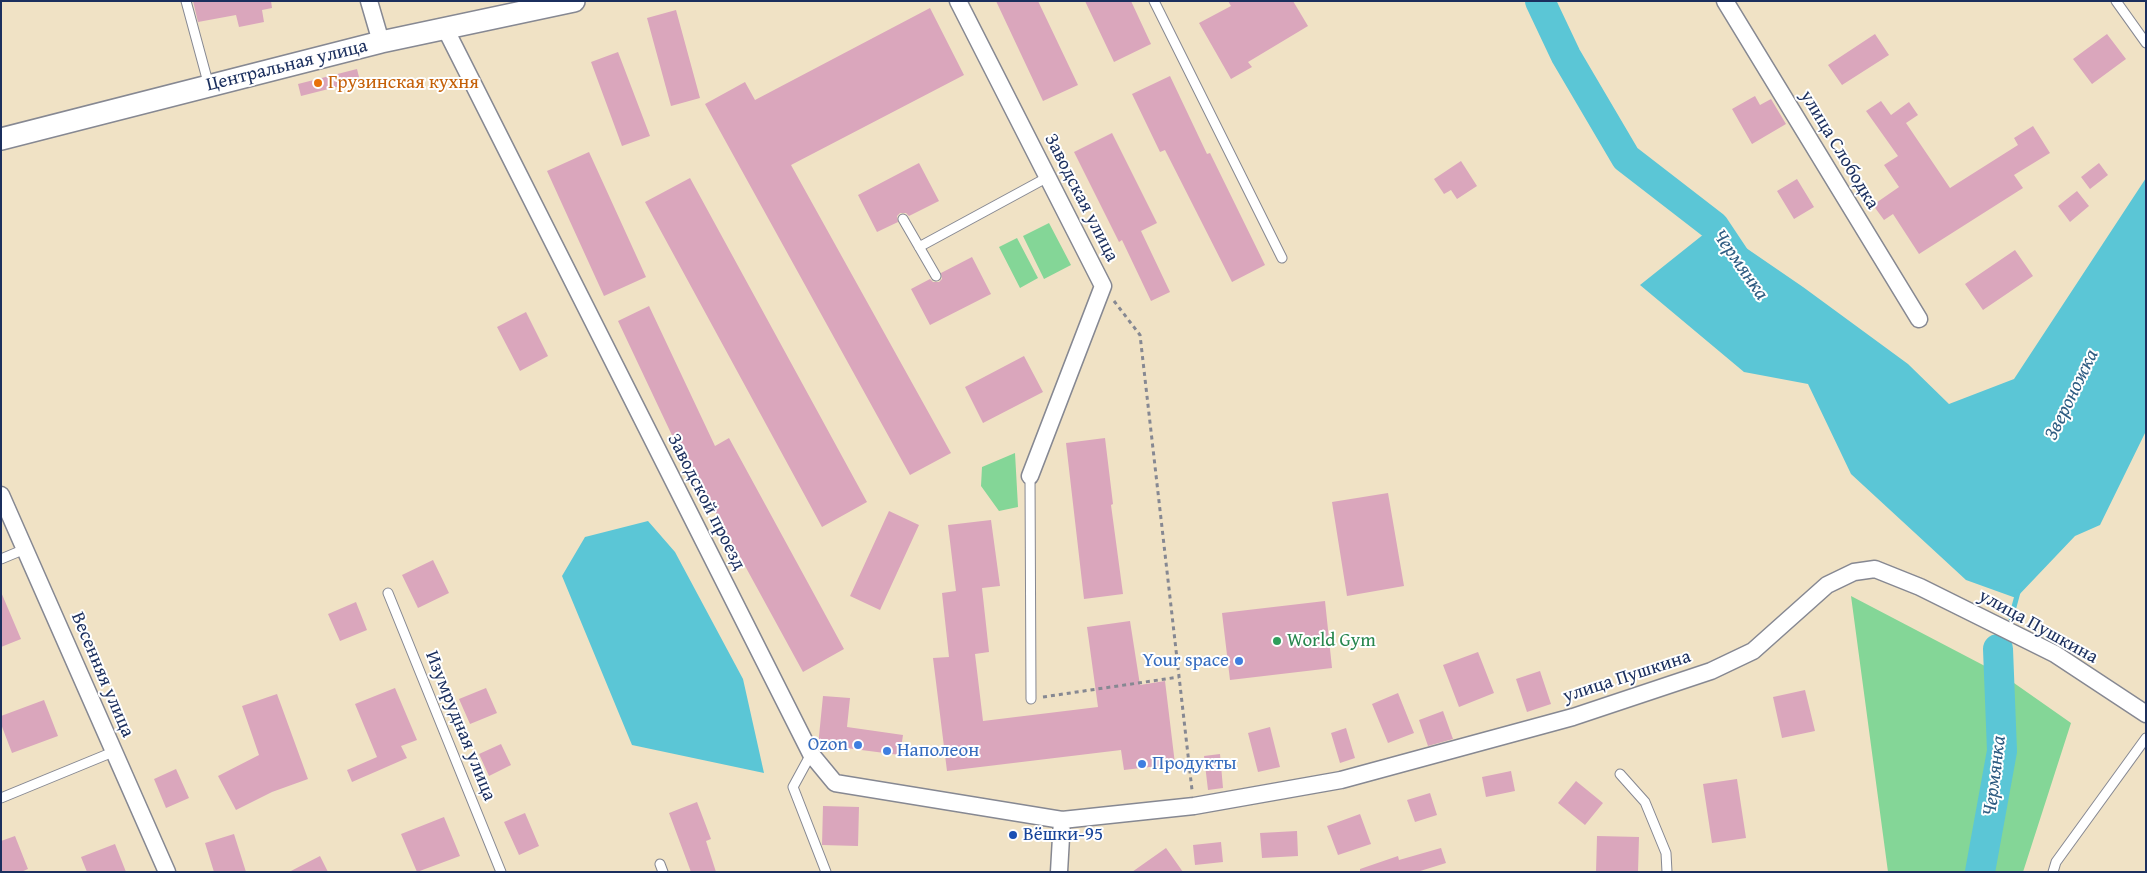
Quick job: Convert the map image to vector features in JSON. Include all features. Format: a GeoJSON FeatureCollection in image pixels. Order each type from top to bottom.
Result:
{"type":"FeatureCollection","features":[{"type":"Feature","properties":{"kind":"street"},"geometry":{"type":"LineString","coordinates":[[369,1],[381,42]]}},
{"type":"Feature","properties":{"kind":"street","name":"Центральная улица"},"geometry":{"type":"LineString","coordinates":[[1,139],[381,42],[574,1]]}},
{"type":"Feature","properties":{"kind":"street","name":"Заводская улица"},"geometry":{"type":"LineString","coordinates":[[958,1],[1103,286],[1030,476]]}},
{"type":"Feature","properties":{"kind":"street","name":"улица Слободка"},"geometry":{"type":"LineString","coordinates":[[1725,1],[1919,319]]}},
{"type":"Feature","properties":{"kind":"street","name":"Заводской проезд"},"geometry":{"type":"LineString","coordinates":[[445,28],[811,754],[836,783],[1062,820]]}},
{"type":"Feature","properties":{"kind":"street","name":"Весенняя улица"},"geometry":{"type":"LineString","coordinates":[[1,495],[167,872]]}},
{"type":"Feature","properties":{"kind":"street","name":"улица Пушкина"},"geometry":{"type":"LineString","coordinates":[[1062,820],[1194,806],[1341,780],[1573,716],[1711,671],[1753,651],[1827,585],[1854,572],[1875,569],[1920,587],[2055,654],[2146,714]]}},
{"type":"Feature","properties":{"kind":"street"},"geometry":{"type":"LineString","coordinates":[[1059,872],[1062,820]]}},
{"type":"Feature","properties":{"kind":"lane"},"geometry":{"type":"LineString","coordinates":[[186,1],[209,86]]}},
{"type":"Feature","properties":{"kind":"lane"},"geometry":{"type":"LineString","coordinates":[[1154,1],[1282,258]]}},
{"type":"Feature","properties":{"kind":"lane"},"geometry":{"type":"LineString","coordinates":[[2116,1],[2146,43]]}},
{"type":"Feature","properties":{"kind":"lane"},"geometry":{"type":"LineString","coordinates":[[919,248],[1048,178]]}},
{"type":"Feature","properties":{"kind":"lane"},"geometry":{"type":"LineString","coordinates":[[903,219],[936,276]]}},
{"type":"Feature","properties":{"kind":"lane"},"geometry":{"type":"LineString","coordinates":[[1030,476],[1031,699]]}},
{"type":"Feature","properties":{"kind":"lane"},"geometry":{"type":"LineString","coordinates":[[1,559],[25,549]]}},
{"type":"Feature","properties":{"kind":"lane","name":"Изумрудная улица"},"geometry":{"type":"LineString","coordinates":[[388,593],[501,872]]}},
{"type":"Feature","properties":{"kind":"lane"},"geometry":{"type":"LineString","coordinates":[[2053,872],[2056,862],[2146,738]]}},
{"type":"Feature","properties":{"kind":"lane"},"geometry":{"type":"LineString","coordinates":[[1,798],[113,752]]}},
{"type":"Feature","properties":{"kind":"lane"},"geometry":{"type":"LineString","coordinates":[[811,754],[793,787],[826,872]]}},
{"type":"Feature","properties":{"kind":"lane"},"geometry":{"type":"LineString","coordinates":[[1620,774],[1645,802],[1666,853],[1667,872]]}},
{"type":"Feature","properties":{"kind":"path"},"geometry":{"type":"LineString","coordinates":[[1103,286],[1140,335],[1194,806]]}},
{"type":"Feature","properties":{"kind":"path"},"geometry":{"type":"LineString","coordinates":[[1031,699],[1179,677]]}},
{"type":"Feature","properties":{"kind":"green space"},"geometry":{"type":"Polygon","coordinates":[[[1049,223],[1071,265],[1044,279],[1023,236],[1049,223]]]}},
{"type":"Feature","properties":{"kind":"green space"},"geometry":{"type":"Polygon","coordinates":[[[1017,238],[1038,278],[1020,288],[999,247],[1017,238]]]}},
{"type":"Feature","properties":{"kind":"green space"},"geometry":{"type":"Polygon","coordinates":[[[1015,453],[1018,507],[999,511],[981,486],[982,467],[1015,453]]]}},
{"type":"Feature","properties":{"kind":"green space"},"geometry":{"type":"Polygon","coordinates":[[[1851,596],[2004,676],[2071,723],[2023,872],[1888,872],[1851,596]]]}},
{"type":"Feature","properties":{"kind":"water","name":"Звероножка"},"geometry":{"type":"Polygon","coordinates":[[[2146,178],[2146,431],[2100,525],[2075,536],[2016,598],[1966,580],[1851,474],[1808,384],[1744,372],[1640,285],[1714,226],[1803,287],[1908,364],[1949,404],[2014,379],[2146,178]]]}},
{"type":"Feature","properties":{"kind":"water"},"geometry":{"type":"Polygon","coordinates":[[[648,521],[675,552],[743,679],[764,773],[632,745],[562,576],[585,537],[648,521]]]}},
{"type":"Feature","properties":{"kind":"building"},"geometry":{"type":"Polygon","coordinates":[[[193,1],[271,1],[272,8],[262,10],[264,22],[239,27],[236,15],[198,22],[193,1]]]}},
{"type":"Feature","properties":{"kind":"building"},"geometry":{"type":"Polygon","coordinates":[[[996,1],[1038,1],[1078,85],[1043,101],[996,1]]]}},
{"type":"Feature","properties":{"kind":"building"},"geometry":{"type":"Polygon","coordinates":[[[1085,1],[1131,1],[1151,44],[1114,62],[1085,1]]]}},
{"type":"Feature","properties":{"kind":"building"},"geometry":{"type":"Polygon","coordinates":[[[1228,1],[1293,1],[1308,26],[1248,62],[1252,67],[1231,79],[1199,23],[1231,6],[1228,1]]]}},
{"type":"Feature","properties":{"kind":"building"},"geometry":{"type":"Polygon","coordinates":[[[930,8],[964,75],[791,165],[951,453],[910,475],[705,104],[745,82],[755,100],[930,8]]]}},
{"type":"Feature","properties":{"kind":"building"},"geometry":{"type":"Polygon","coordinates":[[[676,10],[700,98],[671,106],[647,18],[676,10]]]}},
{"type":"Feature","properties":{"kind":"building"},"geometry":{"type":"Polygon","coordinates":[[[1875,34],[1889,55],[1842,85],[1828,65],[1875,34]]]}},
{"type":"Feature","properties":{"kind":"building"},"geometry":{"type":"Polygon","coordinates":[[[2107,34],[2126,59],[2092,84],[2073,59],[2107,34]]]}},
{"type":"Feature","properties":{"kind":"building"},"geometry":{"type":"Polygon","coordinates":[[[618,52],[650,136],[622,146],[591,62],[618,52]]]}},
{"type":"Feature","properties":{"kind":"building"},"geometry":{"type":"Polygon","coordinates":[[[357,69],[360,81],[301,96],[298,84],[357,69]]]}},
{"type":"Feature","properties":{"kind":"building"},"geometry":{"type":"Polygon","coordinates":[[[1170,76],[1207,154],[1210,153],[1265,265],[1232,282],[1165,150],[1160,152],[1132,94],[1170,76]]]}},
{"type":"Feature","properties":{"kind":"building"},"geometry":{"type":"Polygon","coordinates":[[[1755,96],[1760,105],[1771,99],[1786,124],[1752,144],[1732,109],[1755,96]]]}},
{"type":"Feature","properties":{"kind":"building"},"geometry":{"type":"Polygon","coordinates":[[[1881,101],[1891,115],[1909,102],[1918,115],[1906,123],[1950,188],[2018,145],[2014,138],[2033,126],[2050,153],[2014,175],[2023,188],[1919,254],[1893,214],[1884,220],[1873,205],[1899,187],[1884,165],[1898,156],[1866,111],[1881,101]]]}},
{"type":"Feature","properties":{"kind":"building"},"geometry":{"type":"Polygon","coordinates":[[[1112,133],[1157,223],[1141,231],[1170,292],[1151,301],[1122,240],[1119,242],[1074,152],[1112,133]]]}},
{"type":"Feature","properties":{"kind":"building"},"geometry":{"type":"Polygon","coordinates":[[[589,152],[646,277],[604,296],[547,171],[589,152]]]}},
{"type":"Feature","properties":{"kind":"building"},"geometry":{"type":"Polygon","coordinates":[[[1461,161],[1477,186],[1457,199],[1451,190],[1444,194],[1434,179],[1461,161]]]}},
{"type":"Feature","properties":{"kind":"building"},"geometry":{"type":"Polygon","coordinates":[[[919,163],[939,201],[909,216],[906,213],[900,213],[897,216],[898,222],[877,232],[858,195],[919,163]]]}},
{"type":"Feature","properties":{"kind":"building"},"geometry":{"type":"Polygon","coordinates":[[[2099,163],[2108,175],[2090,189],[2081,177],[2099,163]]]}},
{"type":"Feature","properties":{"kind":"building"},"geometry":{"type":"Polygon","coordinates":[[[690,178],[867,502],[822,527],[645,202],[690,178]]]}},
{"type":"Feature","properties":{"kind":"building"},"geometry":{"type":"Polygon","coordinates":[[[1797,179],[1814,207],[1794,219],[1777,191],[1797,179]]]}},
{"type":"Feature","properties":{"kind":"building"},"geometry":{"type":"Polygon","coordinates":[[[2077,191],[2089,206],[2070,222],[2058,206],[2077,191]]]}},
{"type":"Feature","properties":{"kind":"building"},"geometry":{"type":"Polygon","coordinates":[[[2015,250],[2033,276],[1983,310],[1965,284],[2015,250]]]}},
{"type":"Feature","properties":{"kind":"building"},"geometry":{"type":"Polygon","coordinates":[[[972,257],[991,294],[930,325],[911,289],[930,279],[933,282],[939,282],[942,279],[941,273],[972,257]]]}},
{"type":"Feature","properties":{"kind":"building"},"geometry":{"type":"Polygon","coordinates":[[[649,306],[715,446],[729,438],[844,649],[803,672],[680,447],[678,448],[618,321],[649,306]]]}},
{"type":"Feature","properties":{"kind":"building"},"geometry":{"type":"Polygon","coordinates":[[[526,312],[548,356],[520,371],[497,327],[526,312]]]}},
{"type":"Feature","properties":{"kind":"building"},"geometry":{"type":"Polygon","coordinates":[[[1024,356],[1043,392],[983,423],[965,387],[1024,356]]]}},
{"type":"Feature","properties":{"kind":"building"},"geometry":{"type":"Polygon","coordinates":[[[1105,438],[1113,504],[1111,505],[1123,594],[1084,599],[1066,443],[1105,438]]]}},
{"type":"Feature","properties":{"kind":"building"},"geometry":{"type":"Polygon","coordinates":[[[1388,493],[1404,586],[1347,596],[1332,502],[1388,493]]]}},
{"type":"Feature","properties":{"kind":"building"},"geometry":{"type":"Polygon","coordinates":[[[889,511],[919,525],[880,610],[850,596],[889,511]]]}},
{"type":"Feature","properties":{"kind":"building"},"geometry":{"type":"Polygon","coordinates":[[[991,520],[1000,586],[982,588],[989,652],[975,654],[983,721],[1098,707],[1087,627],[1130,621],[1140,685],[1165,681],[1175,764],[1124,770],[1121,750],[947,771],[933,658],[949,657],[942,593],[956,591],[948,525],[991,520]]]}},
{"type":"Feature","properties":{"kind":"building"},"geometry":{"type":"Polygon","coordinates":[[[433,560],[449,593],[418,608],[402,575],[433,560]]]}},
{"type":"Feature","properties":{"kind":"building"},"geometry":{"type":"Polygon","coordinates":[[[1,592],[21,639],[1,647],[1,592]]]}},
{"type":"Feature","properties":{"kind":"building","name":"World Gym"},"geometry":{"type":"Polygon","coordinates":[[[1325,601],[1332,668],[1230,680],[1222,613],[1325,601]]]}},
{"type":"Feature","properties":{"kind":"building"},"geometry":{"type":"Polygon","coordinates":[[[356,602],[367,630],[340,641],[328,614],[356,602]]]}},
{"type":"Feature","properties":{"kind":"building"},"geometry":{"type":"Polygon","coordinates":[[[1478,652],[1494,693],[1459,707],[1443,665],[1478,652]]]}},
{"type":"Feature","properties":{"kind":"building"},"geometry":{"type":"Polygon","coordinates":[[[1540,671],[1551,704],[1527,712],[1516,679],[1540,671]]]}},
{"type":"Feature","properties":{"kind":"building"},"geometry":{"type":"Polygon","coordinates":[[[395,688],[417,740],[401,746],[407,758],[352,782],[347,770],[377,757],[355,704],[395,688]]]}},
{"type":"Feature","properties":{"kind":"building"},"geometry":{"type":"Polygon","coordinates":[[[486,688],[497,713],[470,724],[459,699],[486,688]]]}},
{"type":"Feature","properties":{"kind":"building"},"geometry":{"type":"Polygon","coordinates":[[[1805,690],[1815,731],[1782,738],[1773,697],[1805,690]]]}},
{"type":"Feature","properties":{"kind":"building"},"geometry":{"type":"Polygon","coordinates":[[[1398,693],[1414,733],[1388,743],[1372,704],[1398,693]]]}},
{"type":"Feature","properties":{"kind":"building"},"geometry":{"type":"Polygon","coordinates":[[[277,694],[308,779],[272,792],[236,810],[218,776],[259,755],[242,706],[277,694]]]}},
{"type":"Feature","properties":{"kind":"building"},"geometry":{"type":"Polygon","coordinates":[[[823,696],[850,698],[847,727],[903,735],[900,755],[846,748],[845,752],[821,750],[818,746],[823,696]]]}},
{"type":"Feature","properties":{"kind":"building"},"geometry":{"type":"Polygon","coordinates":[[[44,700],[58,736],[12,753],[1,724],[1,716],[44,700]]]}},
{"type":"Feature","properties":{"kind":"building"},"geometry":{"type":"Polygon","coordinates":[[[1443,711],[1453,739],[1428,746],[1419,720],[1443,711]]]}},
{"type":"Feature","properties":{"kind":"building"},"geometry":{"type":"Polygon","coordinates":[[[1270,727],[1280,767],[1258,772],[1248,733],[1270,727]]]}},
{"type":"Feature","properties":{"kind":"building"},"geometry":{"type":"Polygon","coordinates":[[[1346,728],[1355,758],[1340,763],[1331,733],[1346,728]]]}},
{"type":"Feature","properties":{"kind":"building"},"geometry":{"type":"Polygon","coordinates":[[[501,744],[511,765],[489,776],[479,754],[501,744]]]}},
{"type":"Feature","properties":{"kind":"building"},"geometry":{"type":"Polygon","coordinates":[[[1220,754],[1223,788],[1208,790],[1204,756],[1220,754]]]}},
{"type":"Feature","properties":{"kind":"building"},"geometry":{"type":"Polygon","coordinates":[[[176,769],[189,798],[166,808],[154,779],[176,769]]]}},
{"type":"Feature","properties":{"kind":"building"},"geometry":{"type":"Polygon","coordinates":[[[1511,771],[1515,791],[1486,797],[1482,777],[1511,771]]]}},
{"type":"Feature","properties":{"kind":"building"},"geometry":{"type":"Polygon","coordinates":[[[1737,779],[1746,838],[1712,843],[1703,784],[1737,779]]]}},
{"type":"Feature","properties":{"kind":"building"},"geometry":{"type":"Polygon","coordinates":[[[1576,781],[1603,803],[1585,825],[1558,803],[1576,781]]]}},
{"type":"Feature","properties":{"kind":"building"},"geometry":{"type":"Polygon","coordinates":[[[1430,793],[1437,815],[1415,822],[1407,800],[1430,793]]]}},
{"type":"Feature","properties":{"kind":"building"},"geometry":{"type":"Polygon","coordinates":[[[697,802],[711,839],[706,841],[716,872],[691,872],[669,813],[697,802]]]}},
{"type":"Feature","properties":{"kind":"building"},"geometry":{"type":"Polygon","coordinates":[[[823,806],[859,807],[858,846],[822,845],[823,806]]]}},
{"type":"Feature","properties":{"kind":"building"},"geometry":{"type":"Polygon","coordinates":[[[525,813],[539,846],[519,855],[504,822],[525,813]]]}},
{"type":"Feature","properties":{"kind":"building"},"geometry":{"type":"Polygon","coordinates":[[[1360,814],[1371,844],[1338,855],[1327,826],[1360,814]]]}},
{"type":"Feature","properties":{"kind":"building"},"geometry":{"type":"Polygon","coordinates":[[[444,817],[460,856],[417,872],[401,834],[444,817]]]}},
{"type":"Feature","properties":{"kind":"building"},"geometry":{"type":"Polygon","coordinates":[[[1297,831],[1298,856],[1262,858],[1260,833],[1297,831]]]}},
{"type":"Feature","properties":{"kind":"building"},"geometry":{"type":"Polygon","coordinates":[[[234,834],[246,872],[214,872],[205,843],[234,834]]]}},
{"type":"Feature","properties":{"kind":"building"},"geometry":{"type":"Polygon","coordinates":[[[15,836],[28,869],[21,872],[1,872],[1,841],[15,836]]]}},
{"type":"Feature","properties":{"kind":"building"},"geometry":{"type":"Polygon","coordinates":[[[1597,836],[1639,837],[1638,872],[1596,872],[1597,836]]]}},
{"type":"Feature","properties":{"kind":"building"},"geometry":{"type":"Polygon","coordinates":[[[1221,842],[1223,862],[1195,865],[1193,845],[1221,842]]]}},
{"type":"Feature","properties":{"kind":"building"},"geometry":{"type":"Polygon","coordinates":[[[115,844],[126,872],[87,872],[81,857],[115,844]]]}},
{"type":"Feature","properties":{"kind":"building"},"geometry":{"type":"Polygon","coordinates":[[[1166,848],[1183,872],[1132,872],[1166,848]]]}},
{"type":"Feature","properties":{"kind":"building"},"geometry":{"type":"Polygon","coordinates":[[[1441,848],[1446,863],[1417,872],[1360,872],[1360,869],[1398,856],[1399,860],[1441,848]]]}},
{"type":"Feature","properties":{"kind":"building"},"geometry":{"type":"Polygon","coordinates":[[[320,856],[328,872],[289,872],[320,856]]]}},
{"type":"Feature","properties":{"kind":"waterway","name":"Чермянка"},"geometry":{"type":"LineString","coordinates":[[1540,1],[1566,56],[1626,158],[1714,226],[1736,259]]}},
{"type":"Feature","properties":{"kind":"waterway"},"geometry":{"type":"LineString","coordinates":[[2011,618],[2018,592]]}},
{"type":"Feature","properties":{"kind":"waterway","name":"Чермянка"},"geometry":{"type":"LineString","coordinates":[[1980,872],[2002,751],[1998,649]]}},
{"type":"Feature","properties":{"kind":"place","name":"Грузинская кухня"},"geometry":{"type":"Point","coordinates":[318,83]}},
{"type":"Feature","properties":{"kind":"place","name":"World Gym"},"geometry":{"type":"Point","coordinates":[1277,641]}},
{"type":"Feature","properties":{"kind":"place","name":"Your space"},"geometry":{"type":"Point","coordinates":[1239,661]}},
{"type":"Feature","properties":{"kind":"place","name":"Ozon"},"geometry":{"type":"Point","coordinates":[858,745]}},
{"type":"Feature","properties":{"kind":"place","name":"Наполеон"},"geometry":{"type":"Point","coordinates":[887,751]}},
{"type":"Feature","properties":{"kind":"place","name":"Продукты"},"geometry":{"type":"Point","coordinates":[1142,764]}},
{"type":"Feature","properties":{"kind":"place","name":"Вёшки-95"},"geometry":{"type":"Point","coordinates":[1013,835]}}]}
